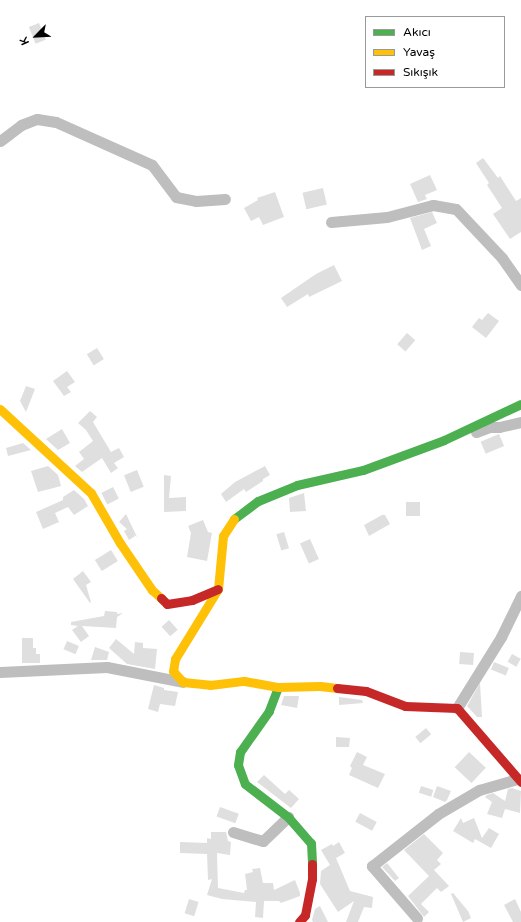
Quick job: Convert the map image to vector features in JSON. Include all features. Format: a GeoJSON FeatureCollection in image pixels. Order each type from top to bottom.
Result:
{"type":"FeatureCollection","features":[{"type":"Feature","properties":{"kind":"street"},"geometry":{"type":"LineString","coordinates":[[0,141],[21,125],[37,119],[56,122],[152,165],[176,197],[196,201],[225,199]]}},
{"type":"Feature","properties":{"kind":"street"},"geometry":{"type":"LineString","coordinates":[[331,222],[387,217],[433,205],[456,209],[502,258],[521,285]]}},
{"type":"Feature","properties":{"kind":"street"},"geometry":{"type":"LineString","coordinates":[[184,682],[173,672],[175,659],[218,589],[223,536],[232,521],[258,501],[297,485],[363,470],[445,440],[521,404]]}},
{"type":"Feature","properties":{"kind":"street"},"geometry":{"type":"LineString","coordinates":[[0,409],[91,493],[120,543],[152,590],[167,604],[192,600],[218,589]]}},
{"type":"Feature","properties":{"kind":"street"},"geometry":{"type":"LineString","coordinates":[[445,440],[490,427],[499,427],[521,422]]}},
{"type":"Feature","properties":{"kind":"street"},"geometry":{"type":"LineString","coordinates":[[457,708],[501,637],[521,596]]}},
{"type":"Feature","properties":{"kind":"street"},"geometry":{"type":"LineString","coordinates":[[0,672],[107,667],[184,682],[210,684],[244,681],[278,687],[320,686],[366,691],[405,706],[438,706],[457,708],[519,780],[479,790],[438,814],[372,866],[417,918]]}},
{"type":"Feature","properties":{"kind":"street"},"geometry":{"type":"LineString","coordinates":[[278,687],[269,710],[240,752],[238,765],[246,784],[288,816],[311,843],[312,879],[305,915],[299,922]]}},
{"type":"Feature","properties":{"kind":"street"},"geometry":{"type":"LineString","coordinates":[[233,832],[263,841],[288,816]]}},
{"type":"Feature","properties":{"kind":"building"},"geometry":{"type":"Polygon","coordinates":[[[39,23],[46,40],[36,44],[29,27],[39,23]]]}},
{"type":"Feature","properties":{"kind":"building"},"geometry":{"type":"Polygon","coordinates":[[[483,158],[498,178],[500,176],[516,201],[521,198],[521,232],[510,239],[493,214],[502,208],[487,185],[489,183],[476,163],[483,158]]]}},
{"type":"Feature","properties":{"kind":"building"},"geometry":{"type":"Polygon","coordinates":[[[430,175],[437,190],[425,195],[427,199],[418,202],[410,184],[430,175]]]}},
{"type":"Feature","properties":{"kind":"building"},"geometry":{"type":"Polygon","coordinates":[[[323,188],[327,205],[306,209],[303,193],[323,188]]]}},
{"type":"Feature","properties":{"kind":"building"},"geometry":{"type":"Polygon","coordinates":[[[275,192],[284,217],[263,225],[259,217],[251,221],[244,208],[258,200],[257,198],[275,192]]]}},
{"type":"Feature","properties":{"kind":"building"},"geometry":{"type":"Polygon","coordinates":[[[432,212],[437,223],[424,229],[431,246],[422,250],[410,218],[432,212]]]}},
{"type":"Feature","properties":{"kind":"building"},"geometry":{"type":"Polygon","coordinates":[[[334,265],[342,281],[309,297],[308,294],[287,307],[281,298],[316,274],[334,265]]]}},
{"type":"Feature","properties":{"kind":"building"},"geometry":{"type":"Polygon","coordinates":[[[488,313],[499,321],[486,338],[472,327],[479,318],[482,320],[488,313]]]}},
{"type":"Feature","properties":{"kind":"building"},"geometry":{"type":"Polygon","coordinates":[[[407,333],[415,340],[405,352],[397,344],[407,333]]]}},
{"type":"Feature","properties":{"kind":"building"},"geometry":{"type":"Polygon","coordinates":[[[97,348],[104,359],[94,365],[87,354],[97,348]]]}},
{"type":"Feature","properties":{"kind":"building"},"geometry":{"type":"Polygon","coordinates":[[[67,371],[75,382],[67,387],[71,392],[64,396],[53,381],[67,371]]]}},
{"type":"Feature","properties":{"kind":"building"},"geometry":{"type":"Polygon","coordinates":[[[26,386],[35,389],[26,412],[20,401],[26,386]]]}},
{"type":"Feature","properties":{"kind":"building"},"geometry":{"type":"Polygon","coordinates":[[[90,411],[97,417],[93,422],[111,452],[119,448],[124,457],[114,463],[118,468],[111,473],[102,458],[82,472],[75,466],[84,459],[79,452],[93,441],[86,430],[78,423],[90,411]]]}},
{"type":"Feature","properties":{"kind":"building"},"geometry":{"type":"Polygon","coordinates":[[[62,429],[70,443],[58,450],[46,439],[62,429]]]}},
{"type":"Feature","properties":{"kind":"building"},"geometry":{"type":"Polygon","coordinates":[[[499,434],[504,446],[486,454],[481,442],[499,434]]]}},
{"type":"Feature","properties":{"kind":"building"},"geometry":{"type":"Polygon","coordinates":[[[23,443],[31,450],[8,456],[6,448],[23,443]]]}},
{"type":"Feature","properties":{"kind":"building"},"geometry":{"type":"Polygon","coordinates":[[[48,466],[58,475],[61,486],[38,492],[31,471],[48,466]]]}},
{"type":"Feature","properties":{"kind":"building"},"geometry":{"type":"Polygon","coordinates":[[[265,466],[270,475],[246,492],[244,489],[226,502],[221,494],[235,482],[265,466]]]}},
{"type":"Feature","properties":{"kind":"building"},"geometry":{"type":"Polygon","coordinates":[[[137,470],[144,487],[131,492],[124,475],[137,470]]]}},
{"type":"Feature","properties":{"kind":"building"},"geometry":{"type":"Polygon","coordinates":[[[164,475],[171,476],[169,498],[186,497],[186,511],[164,512],[164,475]]]}},
{"type":"Feature","properties":{"kind":"building"},"geometry":{"type":"Polygon","coordinates":[[[113,487],[119,499],[107,504],[101,493],[113,487]]]}},
{"type":"Feature","properties":{"kind":"building"},"geometry":{"type":"Polygon","coordinates":[[[74,490],[84,499],[88,506],[74,515],[68,507],[55,513],[59,522],[43,529],[36,512],[63,500],[63,497],[74,490]]]}},
{"type":"Feature","properties":{"kind":"building"},"geometry":{"type":"Polygon","coordinates":[[[304,493],[306,511],[290,512],[289,498],[304,493]]]}},
{"type":"Feature","properties":{"kind":"building"},"geometry":{"type":"Polygon","coordinates":[[[406,502],[420,502],[420,516],[406,516],[406,502]]]}},
{"type":"Feature","properties":{"kind":"building"},"geometry":{"type":"Polygon","coordinates":[[[126,514],[137,537],[133,534],[135,536],[129,540],[124,531],[127,529],[119,522],[126,514]]]}},
{"type":"Feature","properties":{"kind":"building"},"geometry":{"type":"Polygon","coordinates":[[[382,515],[385,515],[390,524],[369,536],[364,525],[382,515]]]}},
{"type":"Feature","properties":{"kind":"building"},"geometry":{"type":"Polygon","coordinates":[[[203,520],[208,532],[212,533],[207,561],[187,557],[191,533],[188,526],[203,520]]]}},
{"type":"Feature","properties":{"kind":"building"},"geometry":{"type":"Polygon","coordinates":[[[284,532],[289,548],[281,551],[276,534],[284,532]]]}},
{"type":"Feature","properties":{"kind":"building"},"geometry":{"type":"Polygon","coordinates":[[[310,539],[319,559],[309,564],[300,543],[310,539]]]}},
{"type":"Feature","properties":{"kind":"building"},"geometry":{"type":"Polygon","coordinates":[[[111,550],[118,561],[102,571],[95,560],[111,550]]]}},
{"type":"Feature","properties":{"kind":"building"},"geometry":{"type":"Polygon","coordinates":[[[83,571],[91,582],[86,585],[90,603],[73,579],[83,571]]]}},
{"type":"Feature","properties":{"kind":"building"},"geometry":{"type":"Polygon","coordinates":[[[105,611],[117,612],[117,614],[123,613],[117,617],[116,628],[82,626],[89,636],[81,642],[72,630],[78,626],[71,625],[71,622],[104,616],[105,611]]]}},
{"type":"Feature","properties":{"kind":"building"},"geometry":{"type":"Polygon","coordinates":[[[169,620],[178,630],[170,636],[162,627],[169,620]]]}},
{"type":"Feature","properties":{"kind":"building"},"geometry":{"type":"Polygon","coordinates":[[[22,638],[33,638],[33,648],[36,648],[36,654],[40,654],[40,663],[22,663],[22,638]]]}},
{"type":"Feature","properties":{"kind":"building"},"geometry":{"type":"Polygon","coordinates":[[[116,639],[134,654],[135,642],[143,643],[143,648],[157,649],[155,669],[127,664],[109,648],[116,639]]]}},
{"type":"Feature","properties":{"kind":"building"},"geometry":{"type":"Polygon","coordinates":[[[67,641],[79,646],[75,654],[63,649],[67,641]]]}},
{"type":"Feature","properties":{"kind":"building"},"geometry":{"type":"Polygon","coordinates":[[[95,647],[109,652],[107,660],[91,660],[95,647]]]}},
{"type":"Feature","properties":{"kind":"building"},"geometry":{"type":"Polygon","coordinates":[[[460,652],[474,653],[473,665],[459,664],[460,652]]]}},
{"type":"Feature","properties":{"kind":"building"},"geometry":{"type":"Polygon","coordinates":[[[512,654],[521,659],[516,667],[508,662],[512,654]]]}},
{"type":"Feature","properties":{"kind":"building"},"geometry":{"type":"Polygon","coordinates":[[[494,662],[509,668],[506,675],[491,669],[494,662]]]}},
{"type":"Feature","properties":{"kind":"building"},"geometry":{"type":"Polygon","coordinates":[[[480,683],[482,717],[477,717],[467,706],[480,683]]]}},
{"type":"Feature","properties":{"kind":"building"},"geometry":{"type":"Polygon","coordinates":[[[154,685],[164,688],[164,690],[178,692],[175,706],[160,704],[158,712],[148,709],[154,685]]]}},
{"type":"Feature","properties":{"kind":"building"},"geometry":{"type":"Polygon","coordinates":[[[284,696],[299,696],[297,708],[281,705],[284,696]]]}},
{"type":"Feature","properties":{"kind":"building"},"geometry":{"type":"Polygon","coordinates":[[[339,697],[362,700],[363,703],[339,705],[339,697]]]}},
{"type":"Feature","properties":{"kind":"building"},"geometry":{"type":"Polygon","coordinates":[[[426,728],[431,734],[420,743],[415,737],[426,728]]]}},
{"type":"Feature","properties":{"kind":"building"},"geometry":{"type":"Polygon","coordinates":[[[336,737],[350,738],[349,747],[336,747],[336,737]]]}},
{"type":"Feature","properties":{"kind":"building"},"geometry":{"type":"Polygon","coordinates":[[[357,752],[367,757],[363,765],[385,774],[378,788],[349,775],[352,768],[350,766],[357,752]]]}},
{"type":"Feature","properties":{"kind":"building"},"geometry":{"type":"Polygon","coordinates":[[[469,752],[486,768],[471,783],[455,767],[469,752]]]}},
{"type":"Feature","properties":{"kind":"building"},"geometry":{"type":"Polygon","coordinates":[[[264,775],[285,794],[289,790],[299,799],[291,808],[257,782],[264,775]]]}},
{"type":"Feature","properties":{"kind":"building"},"geometry":{"type":"Polygon","coordinates":[[[421,786],[433,790],[431,797],[419,793],[421,786]]]}},
{"type":"Feature","properties":{"kind":"building"},"geometry":{"type":"Polygon","coordinates":[[[437,786],[451,791],[445,802],[433,797],[437,786]]]}},
{"type":"Feature","properties":{"kind":"building"},"geometry":{"type":"Polygon","coordinates":[[[512,788],[521,791],[520,813],[505,809],[502,818],[487,814],[492,802],[485,797],[493,793],[505,801],[508,789],[512,788]]]}},
{"type":"Feature","properties":{"kind":"building"},"geometry":{"type":"Polygon","coordinates":[[[220,807],[239,814],[235,823],[217,816],[220,807]]]}},
{"type":"Feature","properties":{"kind":"building"},"geometry":{"type":"Polygon","coordinates":[[[360,813],[377,822],[372,831],[355,822],[360,813]]]}},
{"type":"Feature","properties":{"kind":"building"},"geometry":{"type":"Polygon","coordinates":[[[461,818],[463,823],[474,818],[482,838],[489,828],[499,834],[491,848],[475,839],[473,843],[453,831],[461,818]]]}},
{"type":"Feature","properties":{"kind":"building"},"geometry":{"type":"Polygon","coordinates":[[[211,832],[226,832],[228,841],[231,842],[230,855],[217,853],[218,888],[244,893],[245,890],[247,890],[245,874],[253,872],[252,869],[260,868],[263,883],[273,883],[274,890],[295,880],[300,896],[281,903],[279,901],[264,901],[263,918],[255,917],[256,902],[222,899],[207,895],[212,879],[208,880],[207,854],[180,853],[180,842],[207,843],[207,838],[211,839],[211,832]]]}},
{"type":"Feature","properties":{"kind":"building"},"geometry":{"type":"Polygon","coordinates":[[[424,834],[443,853],[437,860],[441,864],[434,870],[449,886],[441,892],[437,888],[421,904],[429,912],[424,917],[408,896],[429,876],[404,850],[424,834]]]}},
{"type":"Feature","properties":{"kind":"building"},"geometry":{"type":"Polygon","coordinates":[[[339,842],[345,853],[336,858],[350,891],[373,897],[372,908],[364,907],[358,922],[346,922],[354,901],[338,912],[320,884],[321,871],[330,865],[321,850],[332,844],[333,846],[339,842]]]}},
{"type":"Feature","properties":{"kind":"building"},"geometry":{"type":"Polygon","coordinates":[[[387,863],[399,878],[395,881],[382,867],[387,863]]]}},
{"type":"Feature","properties":{"kind":"building"},"geometry":{"type":"Polygon","coordinates":[[[453,893],[468,911],[471,918],[463,922],[451,894],[453,893]]]}},
{"type":"Feature","properties":{"kind":"building"},"geometry":{"type":"Polygon","coordinates":[[[189,899],[199,902],[194,916],[185,913],[189,899]]]}},
{"type":"Feature","properties":{"kind":"building"},"geometry":{"type":"Polygon","coordinates":[[[515,899],[521,912],[521,922],[513,922],[504,905],[515,899]]]}},
{"type":"Feature","properties":{"kind":"building"},"geometry":{"type":"Polygon","coordinates":[[[320,906],[328,922],[313,922],[312,920],[315,909],[320,906]]]}},
{"type":"Feature","properties":{"kind":"traffic: fast"},"geometry":{"type":"LineString","coordinates":[[234,519],[258,501],[297,485],[363,470],[444,440],[521,404]]}},
{"type":"Feature","properties":{"kind":"traffic: fast"},"geometry":{"type":"LineString","coordinates":[[278,687],[269,711],[240,752],[238,765],[245,784],[288,817],[311,843],[312,864]]}},
{"type":"Feature","properties":{"kind":"traffic: slow"},"geometry":{"type":"LineString","coordinates":[[0,409],[91,493],[120,543],[152,590],[161,598]]}},
{"type":"Feature","properties":{"kind":"traffic: slow"},"geometry":{"type":"LineString","coordinates":[[234,519],[223,536],[218,589],[175,659],[173,671],[183,682],[210,685],[244,681],[278,687],[320,686],[337,688]]}},
{"type":"Feature","properties":{"kind":"traffic: jam"},"geometry":{"type":"LineString","coordinates":[[161,598],[167,604],[192,600],[218,589]]}},
{"type":"Feature","properties":{"kind":"traffic: jam"},"geometry":{"type":"LineString","coordinates":[[337,688],[366,691],[405,706],[457,708],[521,782]]}},
{"type":"Feature","properties":{"kind":"traffic: jam"},"geometry":{"type":"LineString","coordinates":[[299,922],[305,915],[312,879],[312,864]]}}]}
